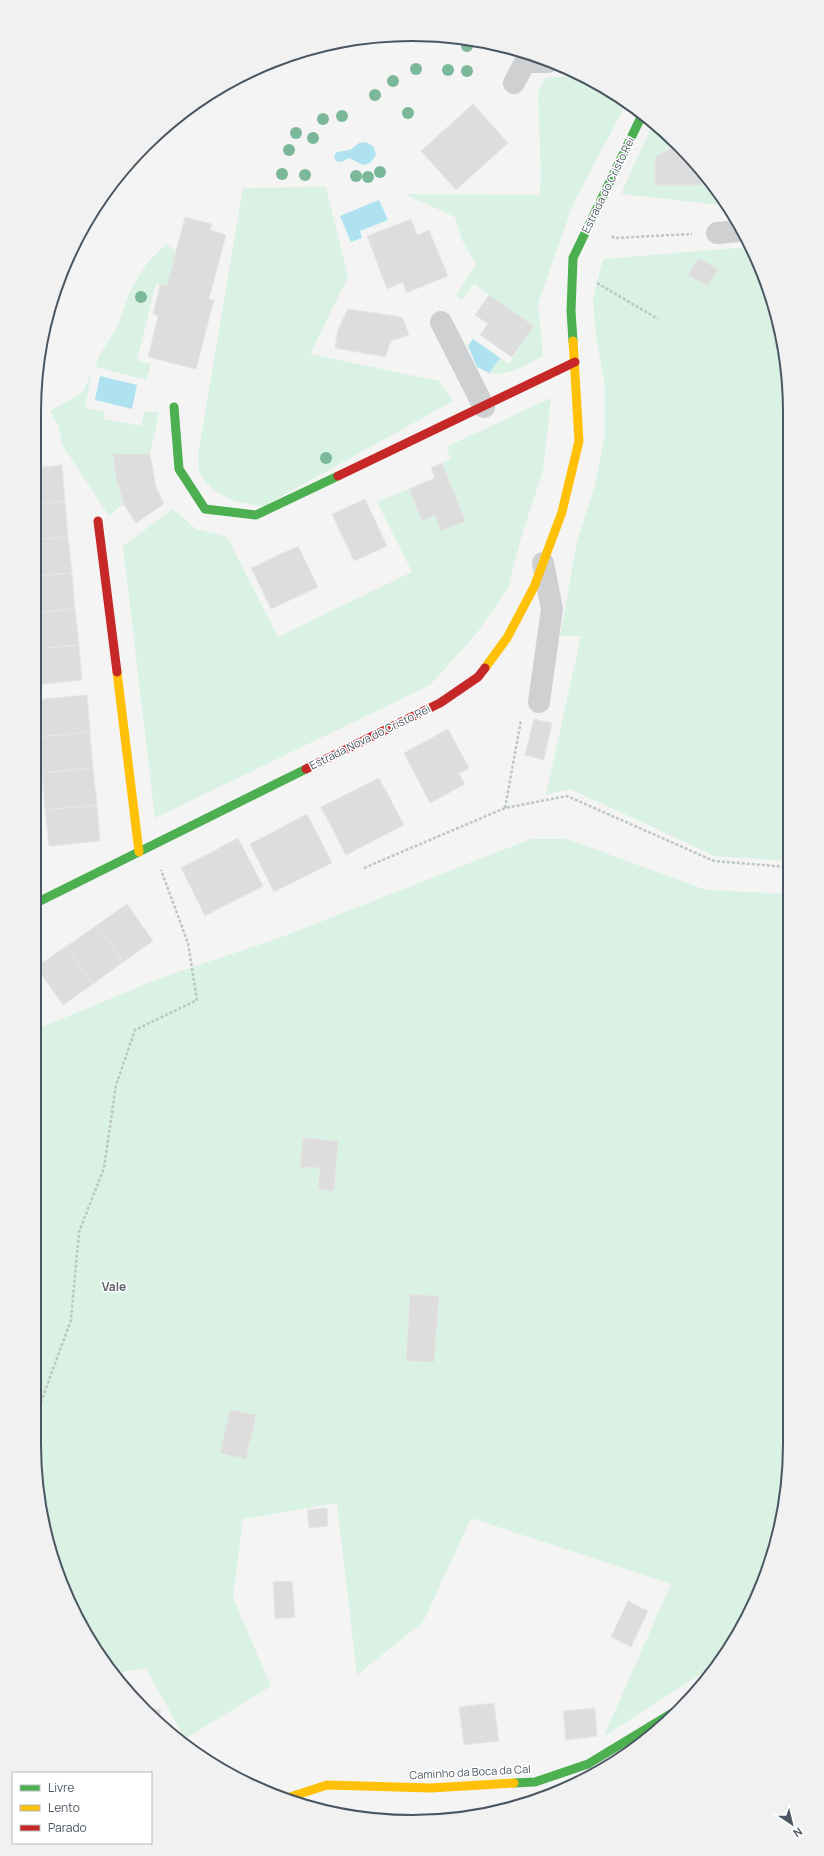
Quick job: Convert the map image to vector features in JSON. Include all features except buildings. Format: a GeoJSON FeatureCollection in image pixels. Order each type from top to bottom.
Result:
{"type":"FeatureCollection","features":[{"type":"Feature","properties":{"kind":"street"},"geometry":{"type":"LineString","coordinates":[[514,83],[525,62],[534,62]]}},
{"type":"Feature","properties":{"kind":"street","name":"Estrada do Cristo Rei"},"geometry":{"type":"LineString","coordinates":[[573,258],[640,119]]}},
{"type":"Feature","properties":{"kind":"street"},"geometry":{"type":"LineString","coordinates":[[717,233],[736,231]]}},
{"type":"Feature","properties":{"kind":"street","name":"Estrada Nova do Cristo Rei"},"geometry":{"type":"LineString","coordinates":[[41,901],[440,703],[478,677],[507,638],[534,587],[562,512],[579,441],[571,311],[573,258]]}},
{"type":"Feature","properties":{"kind":"street"},"geometry":{"type":"LineString","coordinates":[[441,322],[484,407]]}},
{"type":"Feature","properties":{"kind":"street"},"geometry":{"type":"LineString","coordinates":[[174,407],[179,469],[205,509],[256,515],[484,407],[575,362]]}},
{"type":"Feature","properties":{"kind":"street"},"geometry":{"type":"LineString","coordinates":[[98,522],[139,852]]}},
{"type":"Feature","properties":{"kind":"street"},"geometry":{"type":"LineString","coordinates":[[540,702],[552,609],[543,562]]}},
{"type":"Feature","properties":{"kind":"street","name":"Caminho da Boca da Cal"},"geometry":{"type":"LineString","coordinates":[[295,1795],[327,1785],[431,1788],[535,1782],[588,1764],[659,1721]]}},
{"type":"Feature","properties":{"kind":"path"},"geometry":{"type":"LineString","coordinates":[[614,238],[717,233]]}},
{"type":"Feature","properties":{"kind":"path"},"geometry":{"type":"LineString","coordinates":[[594,281],[658,319]]}},
{"type":"Feature","properties":{"kind":"path"},"geometry":{"type":"LineString","coordinates":[[364,868],[505,808],[567,796],[714,861],[783,867]]}},
{"type":"Feature","properties":{"kind":"path"},"geometry":{"type":"LineString","coordinates":[[41,1402],[71,1320],[79,1232],[104,1168],[116,1085],[135,1030],[197,1000],[188,943],[152,845]]}},
{"type":"Feature","properties":{"kind":"green space"},"geometry":{"type":"Polygon","coordinates":[[[570,76],[598,91],[624,108],[574,202],[538,303],[543,356],[510,372],[496,374],[489,373],[500,358],[509,364],[534,326],[474,284],[462,300],[456,296],[476,264],[462,240],[455,217],[405,194],[540,195],[541,176],[538,93],[544,78],[570,76]]]}},
{"type":"Feature","properties":{"kind":"green space"},"geometry":{"type":"Polygon","coordinates":[[[651,128],[691,167],[719,204],[711,204],[621,194],[651,128]]]}},
{"type":"Feature","properties":{"kind":"green space"},"geometry":{"type":"Polygon","coordinates":[[[326,187],[348,277],[310,354],[439,381],[453,401],[264,506],[236,501],[219,493],[205,481],[199,471],[198,455],[243,188],[326,187]]]}},
{"type":"Feature","properties":{"kind":"green space"},"geometry":{"type":"Polygon","coordinates":[[[166,244],[176,251],[167,285],[160,285],[156,283],[137,360],[151,364],[146,380],[95,367],[99,356],[118,326],[129,293],[147,263],[166,244]]]}},
{"type":"Feature","properties":{"kind":"green space"},"geometry":{"type":"Polygon","coordinates":[[[745,247],[755,270],[770,316],[780,364],[783,412],[783,861],[715,856],[570,789],[546,795],[581,636],[560,636],[577,542],[596,482],[605,434],[605,386],[596,337],[593,299],[603,259],[745,247]]]}},
{"type":"Feature","properties":{"kind":"green space"},"geometry":{"type":"Polygon","coordinates":[[[92,371],[85,408],[105,412],[104,419],[141,426],[145,411],[159,413],[150,454],[113,455],[117,482],[125,506],[121,505],[109,516],[63,446],[58,425],[50,411],[83,392],[92,371]]]}},
{"type":"Feature","properties":{"kind":"green space"},"geometry":{"type":"Polygon","coordinates":[[[551,398],[543,471],[523,531],[508,588],[477,633],[430,685],[155,818],[123,546],[173,509],[196,529],[227,537],[278,637],[412,572],[377,502],[409,489],[422,520],[435,515],[441,531],[466,521],[442,463],[451,459],[446,447],[551,398]]]}},
{"type":"Feature","properties":{"kind":"green space"},"geometry":{"type":"Polygon","coordinates":[[[531,839],[567,839],[706,890],[783,894],[783,1444],[780,1492],[776,1516],[763,1563],[745,1608],[733,1630],[706,1670],[604,1736],[671,1584],[471,1518],[423,1622],[357,1675],[337,1503],[243,1519],[233,1598],[271,1686],[186,1738],[183,1736],[146,1668],[120,1672],[118,1670],[91,1630],[69,1586],[48,1516],[42,1468],[41,1028],[163,977],[279,938],[531,839]]]}},
{"type":"Feature","properties":{"kind":"water"},"geometry":{"type":"Polygon","coordinates":[[[366,142],[374,147],[376,155],[370,163],[363,165],[349,158],[342,162],[336,161],[334,156],[337,152],[350,150],[359,143],[366,142]]]}},
{"type":"Feature","properties":{"kind":"water"},"geometry":{"type":"Polygon","coordinates":[[[379,200],[388,220],[360,231],[362,238],[351,242],[340,216],[379,200]]]}},
{"type":"Feature","properties":{"kind":"water"},"geometry":{"type":"Polygon","coordinates":[[[473,339],[500,358],[489,373],[477,367],[468,346],[473,339]]]}},
{"type":"Feature","properties":{"kind":"water"},"geometry":{"type":"Polygon","coordinates":[[[100,376],[137,385],[132,409],[95,400],[100,376]]]}},
{"type":"Feature","properties":{"kind":"traffic: fast"},"geometry":{"type":"LineString","coordinates":[[573,341],[571,311],[573,258],[640,119]]}},
{"type":"Feature","properties":{"kind":"traffic: fast"},"geometry":{"type":"LineString","coordinates":[[174,407],[179,469],[205,509],[256,515],[338,476]]}},
{"type":"Feature","properties":{"kind":"traffic: fast"},"geometry":{"type":"LineString","coordinates":[[41,901],[306,769]]}},
{"type":"Feature","properties":{"kind":"traffic: fast"},"geometry":{"type":"LineString","coordinates":[[514,1783],[535,1782],[588,1764],[659,1721]]}},
{"type":"Feature","properties":{"kind":"traffic: slow"},"geometry":{"type":"LineString","coordinates":[[485,668],[507,638],[534,587],[562,512],[579,441],[573,341]]}},
{"type":"Feature","properties":{"kind":"traffic: slow"},"geometry":{"type":"LineString","coordinates":[[117,672],[139,852]]}},
{"type":"Feature","properties":{"kind":"traffic: slow"},"geometry":{"type":"LineString","coordinates":[[295,1795],[327,1785],[431,1788],[514,1783]]}},
{"type":"Feature","properties":{"kind":"traffic: jam"},"geometry":{"type":"LineString","coordinates":[[338,476],[575,362]]}},
{"type":"Feature","properties":{"kind":"traffic: jam"},"geometry":{"type":"LineString","coordinates":[[98,521],[117,672]]}},
{"type":"Feature","properties":{"kind":"traffic: jam"},"geometry":{"type":"LineString","coordinates":[[306,769],[440,703],[478,677],[485,668]]}},
{"type":"Feature","properties":{"kind":"district","name":"Vale"},"geometry":{"type":"Point","coordinates":[114,1287]}}]}
